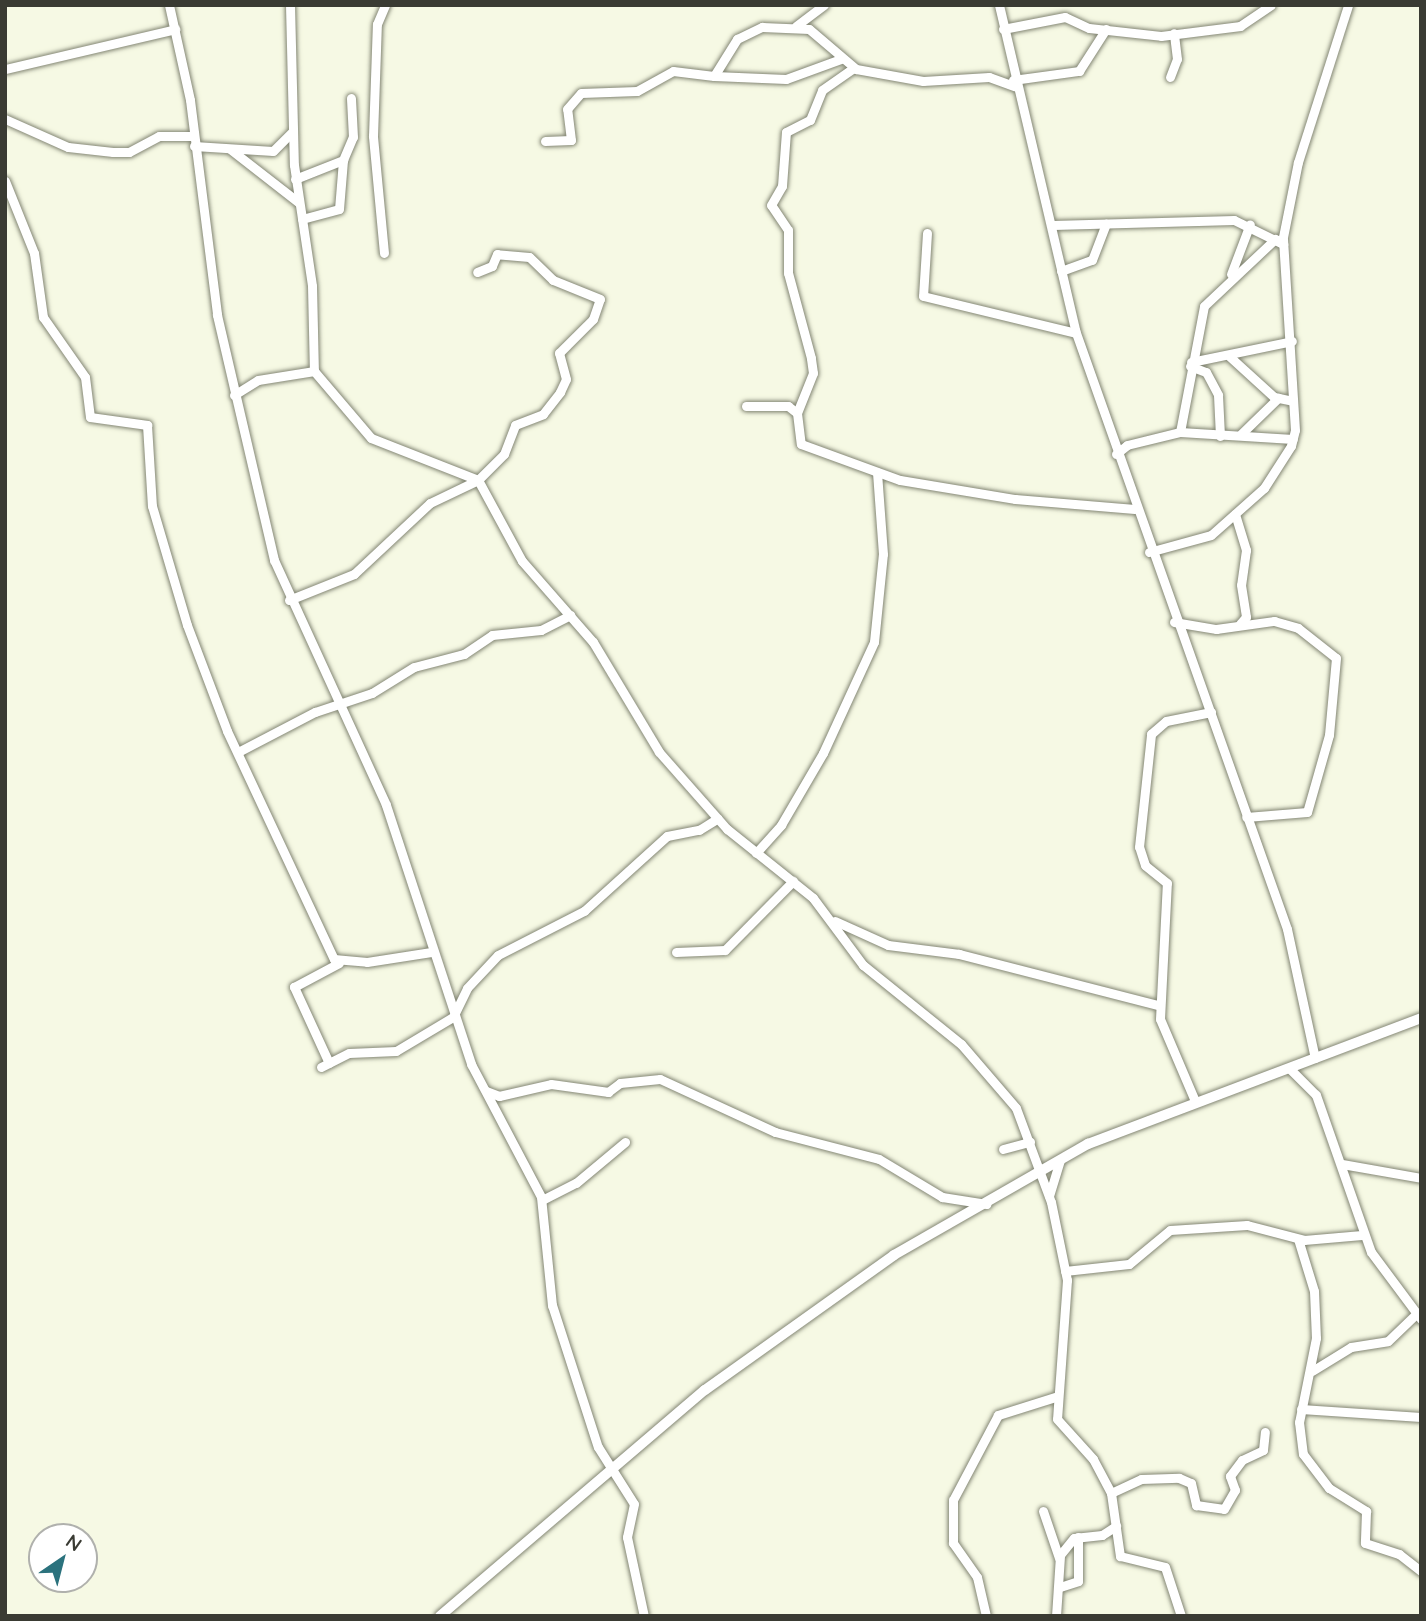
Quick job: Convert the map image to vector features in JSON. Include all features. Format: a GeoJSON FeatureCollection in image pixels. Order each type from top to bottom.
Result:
{"type":"FeatureCollection","features":[{"type":"Feature","properties":{"kind":"main road"},"geometry":{"type":"LineString","coordinates":[[440,1616],[610,1468],[725,1374],[874,1268],[1060,1160],[1195,1101],[1421,1018]]}},
{"type":"Feature","properties":{"kind":"street"},"geometry":{"type":"LineString","coordinates":[[169,5],[194,136],[200,214],[234,395],[289,600],[335,705],[386,804],[453,1017],[485,1091],[542,1200],[552,1305],[610,1468],[634,1504],[627,1534],[644,1616]]}},
{"type":"Feature","properties":{"kind":"street"},"geometry":{"type":"LineString","coordinates":[[290,5],[295,178],[302,219],[314,371],[371,438],[478,480],[522,561],[570,615],[659,752],[718,818],[756,853],[793,881],[831,919],[861,963],[961,1044],[1016,1108],[1049,1196],[1065,1271],[1055,1397],[1057,1419],[1093,1459],[1111,1493],[1123,1559],[1165,1567],[1181,1616]]}},
{"type":"Feature","properties":{"kind":"street"},"geometry":{"type":"LineString","coordinates":[[384,253],[373,136],[377,24],[386,5]]}},
{"type":"Feature","properties":{"kind":"street"},"geometry":{"type":"LineString","coordinates":[[796,26],[824,5]]}},
{"type":"Feature","properties":{"kind":"street"},"geometry":{"type":"LineString","coordinates":[[999,5],[1010,66],[1053,225],[1076,333],[1149,552],[1211,712],[1287,929],[1315,1058]]}},
{"type":"Feature","properties":{"kind":"street"},"geometry":{"type":"LineString","coordinates":[[1003,29],[1065,17],[1106,29],[1174,33],[1240,26],[1271,5]]}},
{"type":"Feature","properties":{"kind":"street"},"geometry":{"type":"LineString","coordinates":[[1149,552],[1205,539],[1268,484],[1293,439],[1292,341],[1279,242],[1298,162],[1348,5]]}},
{"type":"Feature","properties":{"kind":"street"},"geometry":{"type":"LineString","coordinates":[[714,76],[745,33],[796,26],[814,32],[853,68],[923,81],[992,78],[1014,83],[1079,71],[1106,29]]}},
{"type":"Feature","properties":{"kind":"street"},"geometry":{"type":"LineString","coordinates":[[5,69],[175,29]]}},
{"type":"Feature","properties":{"kind":"street"},"geometry":{"type":"LineString","coordinates":[[1170,77],[1177,59],[1174,33]]}},
{"type":"Feature","properties":{"kind":"street"},"geometry":{"type":"LineString","coordinates":[[545,141],[571,140],[567,109],[583,92],[637,91],[673,71],[781,80],[841,59]]}},
{"type":"Feature","properties":{"kind":"street"},"geometry":{"type":"LineString","coordinates":[[992,78],[1010,66]]}},
{"type":"Feature","properties":{"kind":"street"},"geometry":{"type":"LineString","coordinates":[[853,68],[822,90],[810,120],[786,132],[782,186],[771,205],[788,230],[788,273],[813,373],[797,413],[801,444],[877,472],[1015,499],[1135,509]]}},
{"type":"Feature","properties":{"kind":"street"},"geometry":{"type":"LineString","coordinates":[[302,219],[339,209],[343,160],[353,137],[351,97]]}},
{"type":"Feature","properties":{"kind":"street"},"geometry":{"type":"LineString","coordinates":[[5,119],[68,147],[113,152],[129,152],[163,135],[194,136]]}},
{"type":"Feature","properties":{"kind":"street"},"geometry":{"type":"LineString","coordinates":[[194,146],[273,151],[293,131]]}},
{"type":"Feature","properties":{"kind":"street"},"geometry":{"type":"LineString","coordinates":[[230,149],[298,202]]}},
{"type":"Feature","properties":{"kind":"street"},"geometry":{"type":"LineString","coordinates":[[295,178],[343,160]]}},
{"type":"Feature","properties":{"kind":"street"},"geometry":{"type":"LineString","coordinates":[[5,181],[34,253],[43,317],[85,377],[90,417],[147,425],[157,526],[237,752],[297,890],[339,963]]}},
{"type":"Feature","properties":{"kind":"street"},"geometry":{"type":"LineString","coordinates":[[1061,271],[1092,260],[1106,224]]}},
{"type":"Feature","properties":{"kind":"street"},"geometry":{"type":"LineString","coordinates":[[1053,225],[1250,224],[1279,242]]}},
{"type":"Feature","properties":{"kind":"street"},"geometry":{"type":"LineString","coordinates":[[1229,278],[1250,224]]}},
{"type":"Feature","properties":{"kind":"street"},"geometry":{"type":"LineString","coordinates":[[927,233],[923,296],[1076,333]]}},
{"type":"Feature","properties":{"kind":"street"},"geometry":{"type":"LineString","coordinates":[[1180,432],[1190,364],[1204,306],[1229,278],[1279,242]]}},
{"type":"Feature","properties":{"kind":"street"},"geometry":{"type":"LineString","coordinates":[[289,600],[355,575],[430,503],[478,480],[505,452],[515,425],[553,403],[566,379],[559,353],[593,319],[601,302],[553,280],[529,257],[497,254],[492,266],[477,272]]}},
{"type":"Feature","properties":{"kind":"street"},"geometry":{"type":"LineString","coordinates":[[1190,364],[1292,341]]}},
{"type":"Feature","properties":{"kind":"street"},"geometry":{"type":"LineString","coordinates":[[1229,356],[1278,398],[1293,401]]}},
{"type":"Feature","properties":{"kind":"street"},"geometry":{"type":"LineString","coordinates":[[1190,364],[1206,372],[1218,395],[1220,436]]}},
{"type":"Feature","properties":{"kind":"street"},"geometry":{"type":"LineString","coordinates":[[234,395],[258,380],[314,371]]}},
{"type":"Feature","properties":{"kind":"street"},"geometry":{"type":"LineString","coordinates":[[1241,434],[1278,398]]}},
{"type":"Feature","properties":{"kind":"street"},"geometry":{"type":"LineString","coordinates":[[746,406],[780,403],[797,413]]}},
{"type":"Feature","properties":{"kind":"street"},"geometry":{"type":"LineString","coordinates":[[1116,454],[1136,442],[1180,432],[1293,439]]}},
{"type":"Feature","properties":{"kind":"street"},"geometry":{"type":"LineString","coordinates":[[756,853],[781,825],[817,762],[874,642],[883,554],[877,472]]}},
{"type":"Feature","properties":{"kind":"street"},"geometry":{"type":"LineString","coordinates":[[1235,514],[1246,550],[1241,561],[1246,617],[1240,624]]}},
{"type":"Feature","properties":{"kind":"street"},"geometry":{"type":"LineString","coordinates":[[237,752],[335,705],[372,693],[414,667],[464,654],[492,635],[541,630],[570,615]]}},
{"type":"Feature","properties":{"kind":"street"},"geometry":{"type":"LineString","coordinates":[[1174,622],[1216,629],[1271,620],[1295,627],[1336,658],[1329,735],[1307,812],[1246,817]]}},
{"type":"Feature","properties":{"kind":"street"},"geometry":{"type":"LineString","coordinates":[[1195,1101],[1158,1004],[1167,883],[1139,853],[1147,747],[1161,723],[1211,712]]}},
{"type":"Feature","properties":{"kind":"street"},"geometry":{"type":"LineString","coordinates":[[431,952],[339,963],[294,987],[325,1065],[349,1053],[396,1051],[453,1017],[467,988],[498,955],[584,911],[667,836],[699,830],[718,818]]}},
{"type":"Feature","properties":{"kind":"street"},"geometry":{"type":"LineString","coordinates":[[676,952],[725,950],[793,881]]}},
{"type":"Feature","properties":{"kind":"street"},"geometry":{"type":"LineString","coordinates":[[831,919],[888,945],[959,954],[1158,1004]]}},
{"type":"Feature","properties":{"kind":"street"},"geometry":{"type":"LineString","coordinates":[[1289,1068],[1316,1095],[1342,1164],[1362,1235],[1418,1317],[1388,1340],[1351,1348],[1312,1371]]}},
{"type":"Feature","properties":{"kind":"street"},"geometry":{"type":"LineString","coordinates":[[485,1091],[497,1096],[551,1084],[608,1092],[620,1083],[660,1079],[768,1129],[879,1159],[942,1197],[987,1204]]}},
{"type":"Feature","properties":{"kind":"street"},"geometry":{"type":"LineString","coordinates":[[542,1200],[576,1183],[625,1142]]}},
{"type":"Feature","properties":{"kind":"street"},"geometry":{"type":"LineString","coordinates":[[1003,1149],[1030,1142]]}},
{"type":"Feature","properties":{"kind":"street"},"geometry":{"type":"LineString","coordinates":[[1049,1196],[1060,1160]]}},
{"type":"Feature","properties":{"kind":"street"},"geometry":{"type":"LineString","coordinates":[[1342,1164],[1421,1178]]}},
{"type":"Feature","properties":{"kind":"street"},"geometry":{"type":"LineString","coordinates":[[1065,1271],[1129,1264],[1170,1230],[1247,1225],[1298,1239],[1362,1235]]}},
{"type":"Feature","properties":{"kind":"street"},"geometry":{"type":"LineString","coordinates":[[1298,1239],[1314,1293],[1312,1371],[1301,1409],[1303,1454],[1329,1488],[1366,1511],[1365,1543],[1399,1554],[1421,1571]]}},
{"type":"Feature","properties":{"kind":"street"},"geometry":{"type":"LineString","coordinates":[[986,1616],[984,1592],[953,1543],[953,1500],[998,1415],[1055,1397]]}},
{"type":"Feature","properties":{"kind":"street"},"geometry":{"type":"LineString","coordinates":[[1301,1409],[1421,1417]]}},
{"type":"Feature","properties":{"kind":"street"},"geometry":{"type":"LineString","coordinates":[[1111,1493],[1141,1479],[1179,1478],[1191,1483],[1196,1505],[1224,1509],[1235,1490],[1230,1476],[1242,1460],[1263,1450],[1265,1433]]}},
{"type":"Feature","properties":{"kind":"street"},"geometry":{"type":"LineString","coordinates":[[1043,1511],[1059,1558],[1060,1587],[1056,1616]]}},
{"type":"Feature","properties":{"kind":"street"},"geometry":{"type":"LineString","coordinates":[[1059,1558],[1078,1538],[1102,1535],[1115,1526]]}},
{"type":"Feature","properties":{"kind":"street"},"geometry":{"type":"LineString","coordinates":[[1060,1587],[1077,1581],[1078,1538]]}}]}
